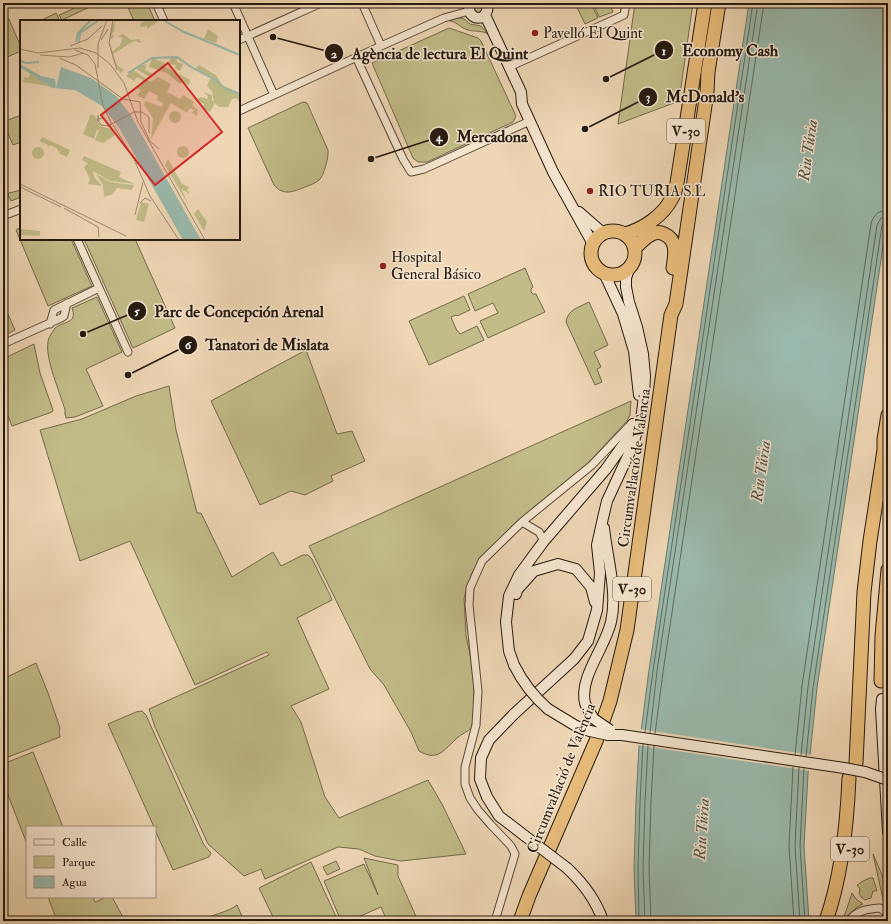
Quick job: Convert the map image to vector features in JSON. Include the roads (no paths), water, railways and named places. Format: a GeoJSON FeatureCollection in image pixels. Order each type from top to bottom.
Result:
{"type":"FeatureCollection","features":[{"type":"Feature","properties":{"kind":"highway","name":"V-30"},"geometry":{"type":"LineString","coordinates":[[625,234],[635,231],[661,214],[673,198],[678,183],[705,3]]}},
{"type":"Feature","properties":{"kind":"highway","name":"Circumval·lació de València"},"geometry":{"type":"LineString","coordinates":[[520,921],[529,896],[596,741],[610,701],[626,630],[671,315],[676,304],[706,100],[708,72],[718,3]]}},
{"type":"Feature","properties":{"kind":"highway"},"geometry":{"type":"LineString","coordinates":[[612,231],[625,234],[631,239],[635,248],[635,259],[629,269],[617,275],[609,275],[596,268],[593,263],[591,252],[595,240],[603,233],[612,231]]}},
{"type":"Feature","properties":{"kind":"highway"},"geometry":{"type":"LineString","coordinates":[[635,248],[652,233],[660,232],[670,238],[674,244],[675,254],[669,302],[671,315]]}},
{"type":"Feature","properties":{"kind":"highway"},"geometry":{"type":"LineString","coordinates":[[831,918],[846,826],[858,699],[864,592],[888,415]]}},
{"type":"Feature","properties":{"kind":"highway"},"geometry":{"type":"LineString","coordinates":[[851,770],[852,693],[859,590],[880,449],[884,439]]}},
{"type":"Feature","properties":{"kind":"highway"},"geometry":{"type":"LineString","coordinates":[[864,607],[888,477]]}},
{"type":"Feature","properties":{"kind":"highway"},"geometry":{"type":"LineString","coordinates":[[885,676],[888,570]]}},
{"type":"Feature","properties":{"kind":"main road"},"geometry":{"type":"LineString","coordinates":[[469,7],[472,16],[477,18],[483,17],[488,10],[486,3]]}},
{"type":"Feature","properties":{"kind":"main road"},"geometry":{"type":"LineString","coordinates":[[485,15],[521,92],[522,104],[530,121],[567,198],[593,244]]}},
{"type":"Feature","properties":{"kind":"main road"},"geometry":{"type":"LineString","coordinates":[[567,198],[584,218],[603,233]]}},
{"type":"Feature","properties":{"kind":"main road"},"geometry":{"type":"LineString","coordinates":[[603,921],[599,909],[580,880],[567,868],[499,816],[487,797],[480,779],[481,758],[488,740],[574,659],[588,641],[597,610],[600,573],[597,545],[603,518],[607,501],[633,445],[642,413],[645,388],[643,354],[626,287],[626,278],[629,269]]}},
{"type":"Feature","properties":{"kind":"main road"},"geometry":{"type":"LineString","coordinates":[[604,273],[623,314],[634,351],[639,398],[636,418],[626,441],[606,469],[544,541],[519,575],[509,596],[506,622],[509,651],[514,665],[526,686],[548,709],[576,726],[590,731],[609,732],[826,765],[865,772],[888,780]]}},
{"type":"Feature","properties":{"kind":"main road"},"geometry":{"type":"LineString","coordinates":[[603,518],[612,587],[613,611],[611,623],[585,686],[585,704],[594,719],[609,732]]}},
{"type":"Feature","properties":{"kind":"main road"},"geometry":{"type":"LineString","coordinates":[[506,622],[517,590],[534,571],[558,564],[576,569],[591,587],[597,610]]}},
{"type":"Feature","properties":{"kind":"main road"},"geometry":{"type":"LineString","coordinates":[[885,676],[881,709],[888,832]]}},
{"type":"Feature","properties":{"kind":"main road"},"geometry":{"type":"LineString","coordinates":[[882,698],[888,739]]}},
{"type":"Feature","properties":{"kind":"street"},"geometry":{"type":"LineString","coordinates":[[164,20],[157,5],[165,3]]}},
{"type":"Feature","properties":{"kind":"street"},"geometry":{"type":"LineString","coordinates":[[233,3],[274,95]]}},
{"type":"Feature","properties":{"kind":"street"},"geometry":{"type":"LineString","coordinates":[[240,40],[321,3]]}},
{"type":"Feature","properties":{"kind":"street"},"geometry":{"type":"LineString","coordinates":[[362,3],[381,46]]}},
{"type":"Feature","properties":{"kind":"street"},"geometry":{"type":"LineString","coordinates":[[509,68],[624,15],[626,3]]}},
{"type":"Feature","properties":{"kind":"street"},"geometry":{"type":"LineString","coordinates":[[240,111],[469,7]]}},
{"type":"Feature","properties":{"kind":"street"},"geometry":{"type":"LineString","coordinates":[[356,57],[403,159],[411,172],[424,169],[530,121]]}},
{"type":"Feature","properties":{"kind":"street"},"geometry":{"type":"LineString","coordinates":[[3,216],[20,208]]}},
{"type":"Feature","properties":{"kind":"street"},"geometry":{"type":"LineString","coordinates":[[77,240],[128,352]]}},
{"type":"Feature","properties":{"kind":"street"},"geometry":{"type":"LineString","coordinates":[[50,324],[54,310],[99,288]]}},
{"type":"Feature","properties":{"kind":"street"},"geometry":{"type":"LineString","coordinates":[[3,344],[50,324],[64,316],[67,303]]}},
{"type":"Feature","properties":{"kind":"street"},"geometry":{"type":"LineString","coordinates":[[495,921],[515,854],[511,846],[478,810],[470,798],[465,784],[465,767],[476,725],[478,691],[468,606],[470,588],[482,561],[522,522],[592,465],[636,418]]}},
{"type":"Feature","properties":{"kind":"street"},"geometry":{"type":"LineString","coordinates":[[522,522],[539,532],[544,541]]}},
{"type":"Feature","properties":{"kind":"street"},"geometry":{"type":"LineString","coordinates":[[849,921],[851,917],[864,910],[880,908],[888,914]]}},
{"type":"Feature","properties":{"kind":"water","name":"Riu Túria"},"geometry":{"type":"Polygon","coordinates":[[[749,3],[888,3],[888,213],[817,688],[808,774],[804,846],[809,921],[636,921],[634,868],[639,747],[649,670],[749,3]]]}},
{"type":"Feature","properties":{"kind":"place","name":"Pavelló El Quint"},"geometry":{"type":"Point","coordinates":[535,33]}},
{"type":"Feature","properties":{"kind":"place","name":"Agència de lectura El Quint"},"geometry":{"type":"Point","coordinates":[273,37]}},
{"type":"Feature","properties":{"kind":"place","name":"Economy Cash"},"geometry":{"type":"Point","coordinates":[606,79]}},
{"type":"Feature","properties":{"kind":"place","name":"McDonald's"},"geometry":{"type":"Point","coordinates":[585,129]}},
{"type":"Feature","properties":{"kind":"place","name":"Mercadona"},"geometry":{"type":"Point","coordinates":[371,159]}},
{"type":"Feature","properties":{"kind":"place","name":"RIO TURIA S.L"},"geometry":{"type":"Point","coordinates":[590,191]}},
{"type":"Feature","properties":{"kind":"place","name":"Hospital General Básico"},"geometry":{"type":"Point","coordinates":[383,266]}},
{"type":"Feature","properties":{"kind":"place","name":"Parc de Concepción Arenal"},"geometry":{"type":"Point","coordinates":[83,334]}},
{"type":"Feature","properties":{"kind":"place","name":"Tanatori de Mislata"},"geometry":{"type":"Point","coordinates":[128,375]}}]}
